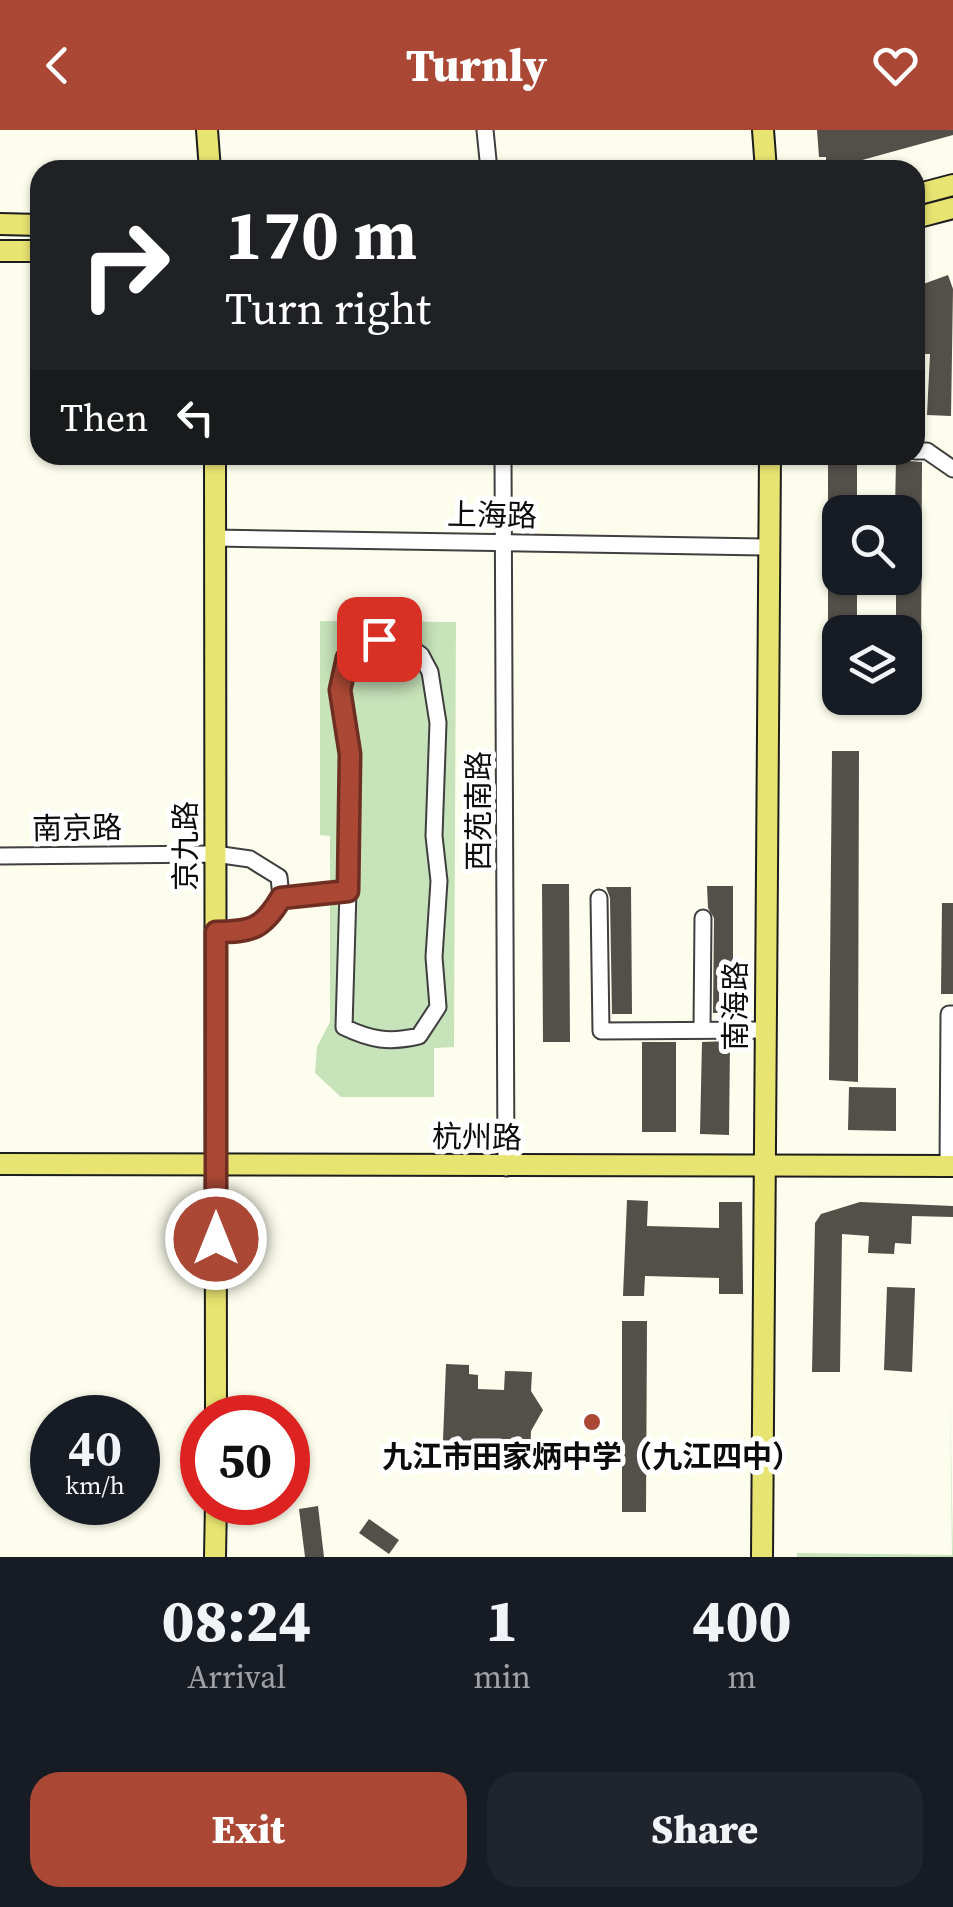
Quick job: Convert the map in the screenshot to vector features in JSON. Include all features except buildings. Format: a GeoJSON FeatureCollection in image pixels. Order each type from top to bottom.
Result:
{"type":"FeatureCollection","features":[{"type":"Feature","properties":{"kind":"main road"},"geometry":{"type":"LineString","coordinates":[[206,130],[209,160]]}},
{"type":"Feature","properties":{"kind":"main road"},"geometry":{"type":"LineString","coordinates":[[762,130],[765,160]]}},
{"type":"Feature","properties":{"kind":"main road"},"geometry":{"type":"LineString","coordinates":[[925,192],[953,185]]}},
{"type":"Feature","properties":{"kind":"main road"},"geometry":{"type":"LineString","coordinates":[[925,215],[953,208]]}},
{"type":"Feature","properties":{"kind":"main road"},"geometry":{"type":"LineString","coordinates":[[0,224],[30,225]]}},
{"type":"Feature","properties":{"kind":"main road"},"geometry":{"type":"LineString","coordinates":[[0,251],[30,251]]}},
{"type":"Feature","properties":{"kind":"main road","name":"京九路"},"geometry":{"type":"LineString","coordinates":[[214,465],[216,1395]]}},
{"type":"Feature","properties":{"kind":"main road","name":"南海路"},"geometry":{"type":"LineString","coordinates":[[762,1557],[770,465]]}},
{"type":"Feature","properties":{"kind":"main road","name":"杭州路"},"geometry":{"type":"LineString","coordinates":[[0,1164],[950,1166]]}},
{"type":"Feature","properties":{"kind":"main road"},"geometry":{"type":"LineString","coordinates":[[216,1525],[216,1557]]}},
{"type":"Feature","properties":{"kind":"street"},"geometry":{"type":"LineString","coordinates":[[485,130],[487,160]]}},
{"type":"Feature","properties":{"kind":"street"},"geometry":{"type":"LineString","coordinates":[[925,451],[953,469]]}},
{"type":"Feature","properties":{"kind":"street","name":"西苑南路"},"geometry":{"type":"LineString","coordinates":[[503,465],[506,1168]]}},
{"type":"Feature","properties":{"kind":"street","name":"上海路"},"geometry":{"type":"LineString","coordinates":[[215,538],[768,547]]}},
{"type":"Feature","properties":{"kind":"street"},"geometry":{"type":"LineString","coordinates":[[362,641],[405,643],[422,655],[430,672],[438,723],[434,822],[439,880],[434,957],[438,1007],[419,1036],[393,1042],[369,1038],[344,1026],[348,891],[350,754],[340,690],[347,658],[362,641]]}},
{"type":"Feature","properties":{"kind":"street","name":"南京路"},"geometry":{"type":"LineString","coordinates":[[0,856],[215,854],[250,858],[280,877],[281,898]]}},
{"type":"Feature","properties":{"kind":"street"},"geometry":{"type":"LineString","coordinates":[[216,932],[250,932],[266,924],[281,898],[348,891]]}},
{"type":"Feature","properties":{"kind":"street"},"geometry":{"type":"LineString","coordinates":[[599,898],[601,1031],[765,1030]]}},
{"type":"Feature","properties":{"kind":"street"},"geometry":{"type":"LineString","coordinates":[[702,918],[702,1030]]}},
{"type":"Feature","properties":{"kind":"street"},"geometry":{"type":"LineString","coordinates":[[950,1166],[949,1014],[953,1014]]}},
{"type":"Feature","properties":{"kind":"green space"},"geometry":{"type":"Polygon","coordinates":[[[320,621],[456,622],[454,1047],[434,1048],[434,1097],[341,1097],[315,1073],[317,1047],[330,1022],[330,836],[320,835],[320,621]]]}},
{"type":"Feature","properties":{"kind":"green space"},"geometry":{"type":"Polygon","coordinates":[[[950,1384],[953,1557],[797,1557],[797,1553],[952,1555],[950,1384]]]}},
{"type":"Feature","properties":{"kind":"place","name":"九江市田家炳中学（九江四中）"},"geometry":{"type":"Point","coordinates":[592,1422]}},
{"type":"Feature","properties":{"kind":"route"},"geometry":{"type":"LineString","coordinates":[[216,1239],[216,932],[250,932],[266,924],[281,898],[348,891],[350,754],[341,719],[340,690],[347,658],[362,641],[379,639]]}}]}
